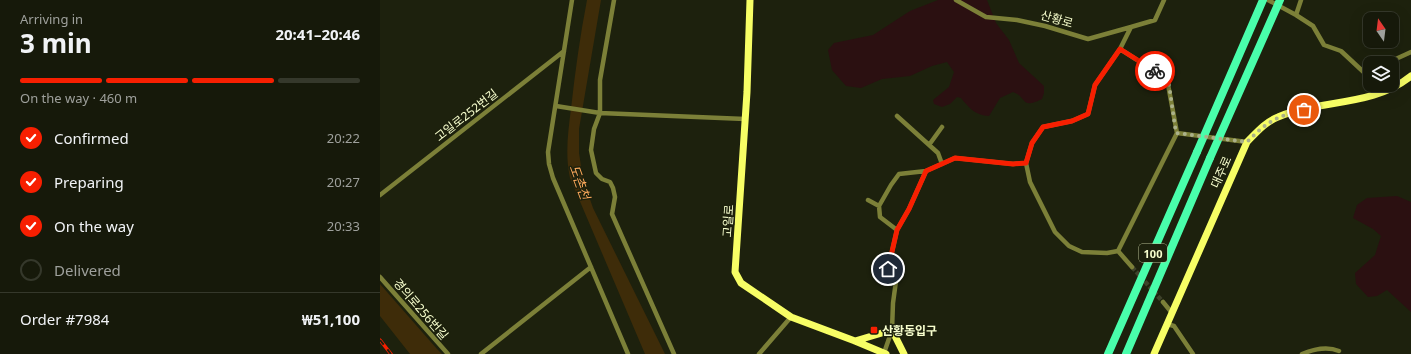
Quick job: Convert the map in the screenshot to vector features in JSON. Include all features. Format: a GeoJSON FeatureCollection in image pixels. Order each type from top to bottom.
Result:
{"type":"FeatureCollection","features":[{"type":"Feature","properties":{"kind":"highway","name":"100"},"geometry":{"type":"LineString","coordinates":[[1108,354],[1263,0]]}},
{"type":"Feature","properties":{"kind":"highway","name":"100"},"geometry":{"type":"LineString","coordinates":[[1126,354],[1280,0]]}},
{"type":"Feature","properties":{"kind":"street"},"geometry":{"type":"LineString","coordinates":[[572,0],[548,152],[549,164],[553,178],[628,354]]}},
{"type":"Feature","properties":{"kind":"street"},"geometry":{"type":"LineString","coordinates":[[614,0],[600,80],[598,112],[591,150],[596,173],[602,179],[610,182],[613,188],[615,197],[612,214],[674,354]]}},
{"type":"Feature","properties":{"kind":"street","name":"고일로"},"geometry":{"type":"LineString","coordinates":[[750,0],[745,119],[735,272],[741,283],[791,317],[885,354]]}},
{"type":"Feature","properties":{"kind":"street","name":"산황로"},"geometry":{"type":"LineString","coordinates":[[956,0],[986,17],[1017,20],[1045,26],[1088,39],[1154,20],[1164,0]]}},
{"type":"Feature","properties":{"kind":"street"},"geometry":{"type":"LineString","coordinates":[[1164,0],[1171,0]]}},
{"type":"Feature","properties":{"kind":"street"},"geometry":{"type":"LineString","coordinates":[[1268,0],[1296,14],[1313,26],[1324,45],[1341,51],[1363,70]]}},
{"type":"Feature","properties":{"kind":"street"},"geometry":{"type":"LineString","coordinates":[[1296,14],[1301,0]]}},
{"type":"Feature","properties":{"kind":"street"},"geometry":{"type":"LineString","coordinates":[[1118,251],[1082,252],[1069,246],[1055,232],[1030,182],[1026,163],[1032,143],[1043,127],[1072,121],[1088,114],[1095,85],[1120,49],[1131,27]]}},
{"type":"Feature","properties":{"kind":"street"},"geometry":{"type":"LineString","coordinates":[[1118,251],[1176,133],[1168,78],[1120,49]]}},
{"type":"Feature","properties":{"kind":"street","name":"고일로252번길"},"geometry":{"type":"LineString","coordinates":[[380,195],[564,51]]}},
{"type":"Feature","properties":{"kind":"street"},"geometry":{"type":"LineString","coordinates":[[1399,57],[1411,52]]}},
{"type":"Feature","properties":{"kind":"street","name":"대주로"},"geometry":{"type":"LineString","coordinates":[[1399,84],[1411,76]]}},
{"type":"Feature","properties":{"kind":"street","name":"대주로"},"geometry":{"type":"LineString","coordinates":[[1154,354],[1247,142],[1262,127],[1276,118],[1291,113],[1367,97],[1382,92]]}},
{"type":"Feature","properties":{"kind":"street"},"geometry":{"type":"LineString","coordinates":[[556,106],[598,112],[745,119]]}},
{"type":"Feature","properties":{"kind":"street"},"geometry":{"type":"LineString","coordinates":[[897,116],[929,144],[938,154],[942,164]]}},
{"type":"Feature","properties":{"kind":"street"},"geometry":{"type":"LineString","coordinates":[[929,144],[942,127]]}},
{"type":"Feature","properties":{"kind":"street"},"geometry":{"type":"LineString","coordinates":[[1176,133],[1247,142]]}},
{"type":"Feature","properties":{"kind":"street"},"geometry":{"type":"LineString","coordinates":[[897,230],[880,217],[879,206],[899,174],[926,171],[955,158],[1013,164],[1026,163]]}},
{"type":"Feature","properties":{"kind":"street"},"geometry":{"type":"LineString","coordinates":[[885,354],[892,330],[893,303],[896,281],[888,269],[897,230],[909,209],[926,171]]}},
{"type":"Feature","properties":{"kind":"street"},"geometry":{"type":"LineString","coordinates":[[868,200],[879,206]]}},
{"type":"Feature","properties":{"kind":"street"},"geometry":{"type":"LineString","coordinates":[[1118,251],[1132,267]]}},
{"type":"Feature","properties":{"kind":"street"},"geometry":{"type":"LineString","coordinates":[[481,354],[591,267]]}},
{"type":"Feature","properties":{"kind":"street","name":"경의로256번길"},"geometry":{"type":"LineString","coordinates":[[380,277],[448,354]]}},
{"type":"Feature","properties":{"kind":"street"},"geometry":{"type":"LineString","coordinates":[[1163,302],[1172,313]]}},
{"type":"Feature","properties":{"kind":"street"},"geometry":{"type":"LineString","coordinates":[[759,354],[791,317]]}},
{"type":"Feature","properties":{"kind":"street"},"geometry":{"type":"LineString","coordinates":[[1167,324],[1174,326],[1193,354]]}},
{"type":"Feature","properties":{"kind":"street"},"geometry":{"type":"LineString","coordinates":[[855,341],[892,330]]}},
{"type":"Feature","properties":{"kind":"street"},"geometry":{"type":"LineString","coordinates":[[892,330],[904,354]]}},
{"type":"Feature","properties":{"kind":"street"},"geometry":{"type":"LineString","coordinates":[[1302,354],[1320,349],[1333,349],[1339,351]]}},
{"type":"Feature","properties":{"kind":"shaded area"},"geometry":{"type":"Polygon","coordinates":[[[938,0],[987,0],[996,23],[1009,40],[1019,63],[1044,86],[1042,99],[1027,103],[1018,94],[1013,92],[1000,98],[989,116],[973,111],[961,98],[957,97],[950,104],[942,107],[934,104],[933,100],[949,87],[954,72],[947,62],[932,66],[910,76],[882,79],[861,88],[846,86],[832,70],[828,50],[834,43],[873,35],[910,11],[938,0]]]}},
{"type":"Feature","properties":{"kind":"shaded area"},"geometry":{"type":"Polygon","coordinates":[[[1397,196],[1411,202],[1411,312],[1387,290],[1377,296],[1368,297],[1356,284],[1355,273],[1375,255],[1381,236],[1373,229],[1353,218],[1357,205],[1367,198],[1397,196]]]}},
{"type":"Feature","properties":{"kind":"water","name":"도촌천"},"geometry":{"type":"Polygon","coordinates":[[[587,0],[601,0],[579,129],[579,153],[583,179],[593,208],[665,354],[645,354],[570,178],[568,169],[568,135],[574,81],[587,0]]]}},
{"type":"Feature","properties":{"kind":"water"},"geometry":{"type":"Polygon","coordinates":[[[380,284],[442,354],[410,354],[380,316],[380,284]]]}},
{"type":"Feature","properties":{"kind":"tunnel"},"geometry":{"type":"LineString","coordinates":[[1132,267],[1163,302]]}},
{"type":"Feature","properties":{"kind":"railway"},"geometry":{"type":"LineString","coordinates":[[380,340],[391,354]]}},
{"type":"Feature","properties":{"kind":"way so far"},"geometry":{"type":"LineString","coordinates":[[1155,71],[1168,78],[1176,133],[1247,142],[1262,127],[1276,118],[1304,110]]}},
{"type":"Feature","properties":{"kind":"place","name":"산황동입구"},"geometry":{"type":"Point","coordinates":[874,330]}},
{"type":"Feature","properties":{"kind":"route"},"geometry":{"type":"LineString","coordinates":[[888,269],[897,230],[909,209],[926,171],[955,158],[1013,164],[1026,163],[1032,143],[1043,127],[1072,121],[1088,114],[1095,85],[1120,49],[1155,71]]}}]}
